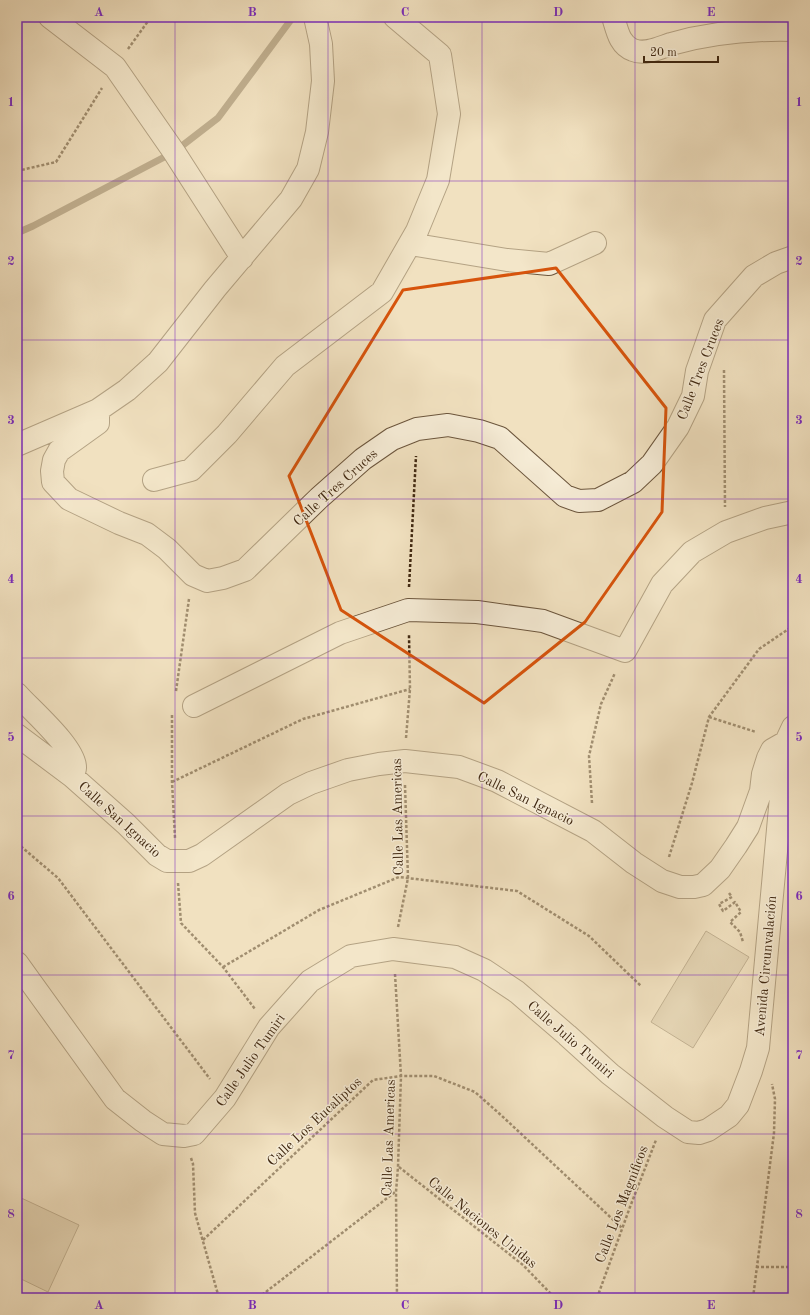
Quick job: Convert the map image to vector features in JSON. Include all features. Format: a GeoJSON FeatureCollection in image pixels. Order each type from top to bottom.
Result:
{"type":"FeatureCollection","features":[{"type":"Feature","properties":{"kind":"street"},"geometry":{"type":"LineString","coordinates":[[50,17],[115,67],[174,152],[242,258]]}},
{"type":"Feature","properties":{"kind":"street"},"geometry":{"type":"LineString","coordinates":[[17,445],[98,410],[127,390],[158,362],[215,289],[291,199],[308,169],[317,132],[323,82],[321,44],[315,17]]}},
{"type":"Feature","properties":{"kind":"street"},"geometry":{"type":"LineString","coordinates":[[154,480],[191,470],[227,434],[285,366],[382,292],[417,231],[438,180],[449,114],[440,55],[395,17]]}},
{"type":"Feature","properties":{"kind":"street"},"geometry":{"type":"LineString","coordinates":[[619,21],[620,38],[625,45],[632,50],[640,52],[683,41],[716,35],[750,31],[793,30]]}},
{"type":"Feature","properties":{"kind":"street"},"geometry":{"type":"LineString","coordinates":[[410,244],[507,260],[550,264],[595,243]]}},
{"type":"Feature","properties":{"kind":"street","name":"Calle Tres Cruces"},"geometry":{"type":"LineString","coordinates":[[98,410],[98,424],[59,451],[54,460],[52,471],[53,482],[69,499],[119,523],[147,534],[167,549],[193,574],[207,581],[223,578],[245,570],[319,498],[363,459],[392,438],[417,429],[448,425],[479,431],[500,438],[565,496],[579,501],[598,500],[634,482],[652,464],[678,427],[693,396],[697,372],[715,320],[754,276],[776,263],[793,257]]}},
{"type":"Feature","properties":{"kind":"street"},"geometry":{"type":"LineString","coordinates":[[194,706],[340,633],[408,610],[477,612],[543,621],[626,651],[662,584],[692,552],[726,532],[765,518],[793,512]]}},
{"type":"Feature","properties":{"kind":"street"},"geometry":{"type":"LineString","coordinates":[[17,694],[55,733],[68,749],[75,767],[73,777]]}},
{"type":"Feature","properties":{"kind":"street","name":"Calle San Ignacio"},"geometry":{"type":"LineString","coordinates":[[17,735],[73,777],[126,824],[158,855],[167,861],[189,861],[202,855],[288,794],[311,783],[348,770],[405,761],[459,767],[497,781],[593,831],[662,881],[680,887],[694,887],[703,885],[720,869],[748,827],[761,791],[763,774],[768,758],[772,750],[789,734]]}},
{"type":"Feature","properties":{"kind":"street","name":"Avenida Circunvalación"},"geometry":{"type":"LineString","coordinates":[[758,1048],[789,734]]}},
{"type":"Feature","properties":{"kind":"street","name":"Calle Julio Tumiri"},"geometry":{"type":"LineString","coordinates":[[184,1136],[194,1134],[225,1098],[269,1027],[310,981],[351,956],[393,949],[455,958],[484,970],[517,992],[610,1074],[665,1117],[688,1132],[699,1133],[708,1130],[718,1125],[729,1116],[738,1104],[758,1048]]}},
{"type":"Feature","properties":{"kind":"street"},"geometry":{"type":"LineString","coordinates":[[17,963],[115,1099],[143,1121],[163,1134],[184,1136]]}},
{"type":"Feature","properties":{"kind":"path"},"geometry":{"type":"LineString","coordinates":[[17,171],[56,162],[115,67],[151,17]]}},
{"type":"Feature","properties":{"kind":"path"},"geometry":{"type":"LineString","coordinates":[[724,368],[726,532]]}},
{"type":"Feature","properties":{"kind":"path","name":"Calle Las Americas"},"geometry":{"type":"LineString","coordinates":[[397,1298],[396,1192],[401,1076],[393,949],[408,878],[405,761],[410,689],[408,610],[417,429]]}},
{"type":"Feature","properties":{"kind":"path"},"geometry":{"type":"LineString","coordinates":[[176,691],[193,574]]}},
{"type":"Feature","properties":{"kind":"path"},"geometry":{"type":"LineString","coordinates":[[662,881],[692,783],[709,717],[759,649],[793,626]]}},
{"type":"Feature","properties":{"kind":"path"},"geometry":{"type":"LineString","coordinates":[[593,831],[589,756],[601,704],[626,651]]}},
{"type":"Feature","properties":{"kind":"path"},"geometry":{"type":"LineString","coordinates":[[172,782],[303,719],[410,689]]}},
{"type":"Feature","properties":{"kind":"path"},"geometry":{"type":"LineString","coordinates":[[172,714],[172,782],[181,923],[223,967],[269,1027]]}},
{"type":"Feature","properties":{"kind":"path"},"geometry":{"type":"LineString","coordinates":[[709,717],[789,734]]}},
{"type":"Feature","properties":{"kind":"path"},"geometry":{"type":"LineString","coordinates":[[17,843],[58,878],[225,1098]]}},
{"type":"Feature","properties":{"kind":"path"},"geometry":{"type":"LineString","coordinates":[[223,967],[319,910],[399,877],[517,891],[589,936],[640,986]]}},
{"type":"Feature","properties":{"kind":"path"},"geometry":{"type":"LineString","coordinates":[[723,896],[729,892],[732,897],[719,904],[723,911],[735,902],[741,912],[730,922],[740,932],[744,947]]}},
{"type":"Feature","properties":{"kind":"path","name":"Avenida Circunvalación"},"geometry":{"type":"LineString","coordinates":[[752,1298],[774,1133],[775,1099],[769,1072],[758,1048]]}},
{"type":"Feature","properties":{"kind":"path","name":"Calle Los Eucaliptos"},"geometry":{"type":"LineString","coordinates":[[203,1240],[372,1080],[401,1076],[434,1076],[475,1092],[622,1228]]}},
{"type":"Feature","properties":{"kind":"path","name":"Calle Los Magnificos"},"geometry":{"type":"LineString","coordinates":[[597,1298],[622,1228],[665,1117]]}},
{"type":"Feature","properties":{"kind":"path"},"geometry":{"type":"LineString","coordinates":[[184,1136],[193,1164],[195,1214],[219,1298]]}},
{"type":"Feature","properties":{"kind":"path","name":"Calle Naciones Unidas"},"geometry":{"type":"LineString","coordinates":[[398,1167],[523,1264],[552,1295]]}},
{"type":"Feature","properties":{"kind":"path"},"geometry":{"type":"LineString","coordinates":[[258,1298],[396,1192]]}},
{"type":"Feature","properties":{"kind":"path"},"geometry":{"type":"LineString","coordinates":[[756,1267],[793,1267]]}},
{"type":"Feature","properties":{"kind":"highlighted area"},"geometry":{"type":"Polygon","coordinates":[[[556,268],[666,408],[662,512],[585,622],[484,703],[341,610],[289,476],[403,290],[556,268]]]}},
{"type":"Feature","properties":{"kind":"shaded area"},"geometry":{"type":"Polygon","coordinates":[[[706,931],[749,957],[693,1048],[651,1022],[706,931]]]}},
{"type":"Feature","properties":{"kind":"shaded area"},"geometry":{"type":"Polygon","coordinates":[[[17,1196],[79,1225],[48,1292],[17,1277],[17,1196]]]}},
{"type":"Feature","properties":{"kind":"waterway"},"geometry":{"type":"LineString","coordinates":[[17,233],[174,152],[218,118],[293,17]]}}]}
